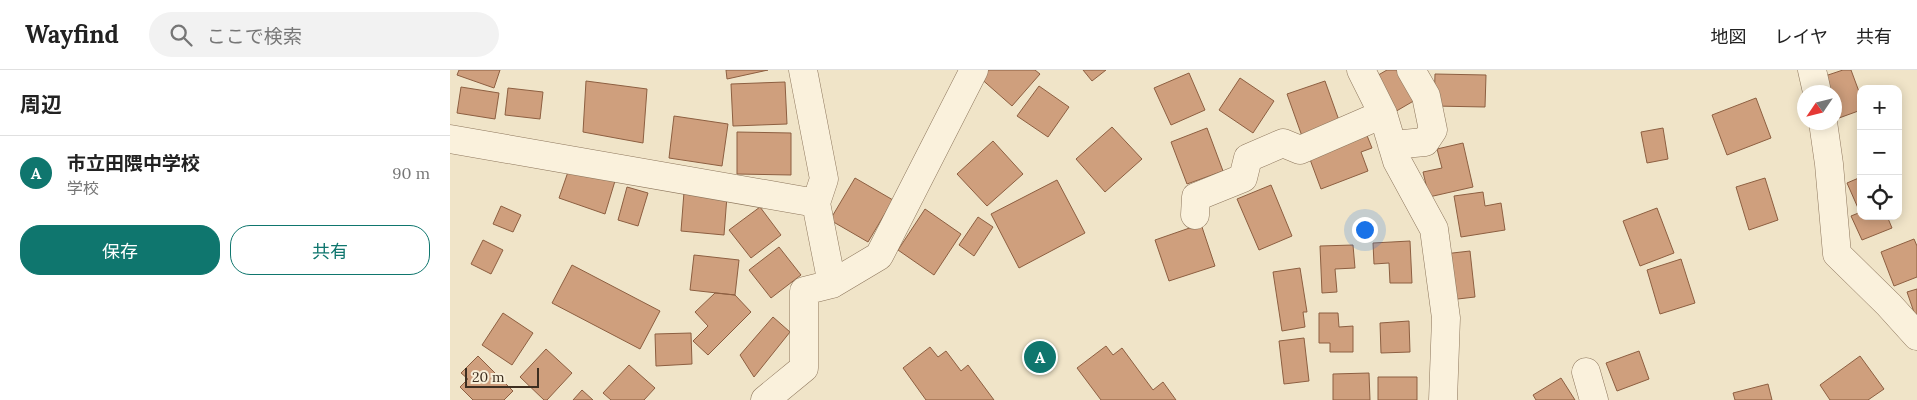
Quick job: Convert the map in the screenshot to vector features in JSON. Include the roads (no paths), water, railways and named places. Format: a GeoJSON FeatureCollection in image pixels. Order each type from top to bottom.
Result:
{"type":"FeatureCollection","features":[{"type":"Feature","properties":{"kind":"street"},"geometry":{"type":"LineString","coordinates":[[803,70],[824,179],[816,203],[832,284]]}},
{"type":"Feature","properties":{"kind":"street"},"geometry":{"type":"LineString","coordinates":[[765,400],[804,368],[804,291],[832,284],[879,256],[974,70]]}},
{"type":"Feature","properties":{"kind":"street"},"geometry":{"type":"LineString","coordinates":[[1361,70],[1383,114],[1397,160],[1434,230],[1446,318],[1443,400]]}},
{"type":"Feature","properties":{"kind":"street"},"geometry":{"type":"LineString","coordinates":[[1392,145],[1426,142],[1433,130],[1426,96],[1412,70]]}},
{"type":"Feature","properties":{"kind":"street"},"geometry":{"type":"LineString","coordinates":[[1812,70],[1815,85]]}},
{"type":"Feature","properties":{"kind":"street"},"geometry":{"type":"LineString","coordinates":[[1195,215],[1196,197],[1242,178],[1248,158],[1283,143],[1300,150],[1383,114]]}},
{"type":"Feature","properties":{"kind":"street"},"geometry":{"type":"LineString","coordinates":[[1824,130],[1837,254],[1889,305],[1917,336]]}},
{"type":"Feature","properties":{"kind":"street"},"geometry":{"type":"LineString","coordinates":[[450,139],[816,203]]}},
{"type":"Feature","properties":{"kind":"street"},"geometry":{"type":"LineString","coordinates":[[1586,372],[1594,400]]}},
{"type":"Feature","properties":{"kind":"place","name":"市立田隈中学校"},"geometry":{"type":"Point","coordinates":[1040,357]}}]}
